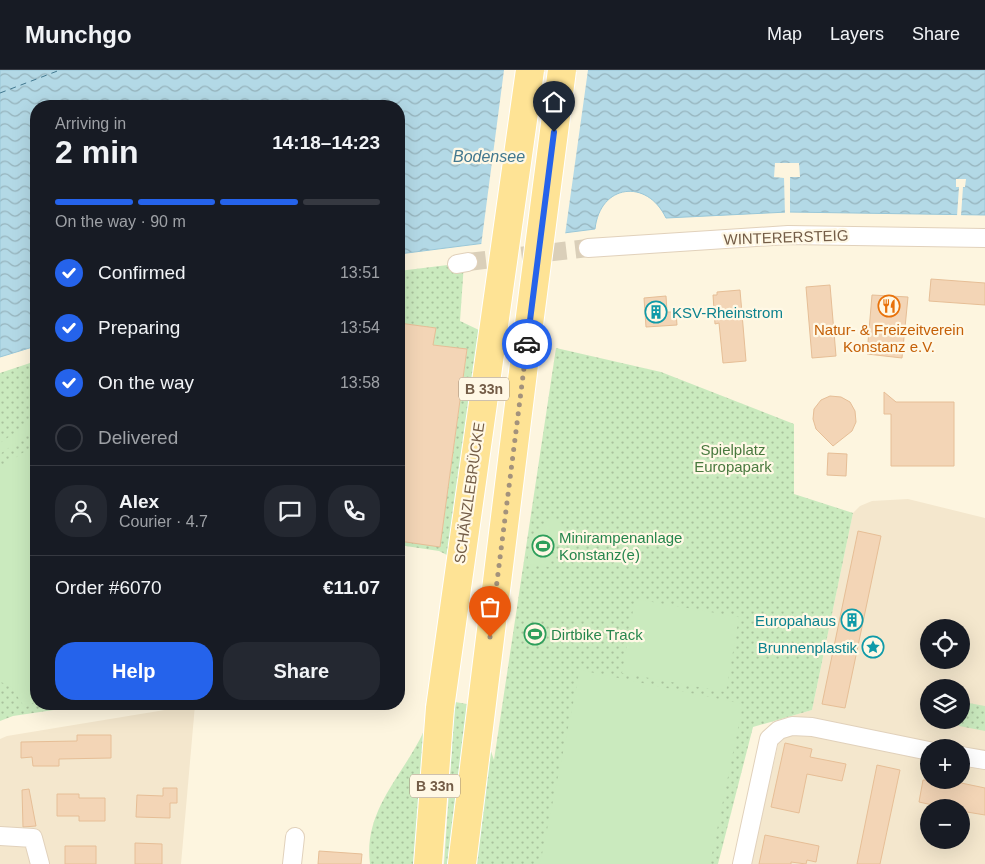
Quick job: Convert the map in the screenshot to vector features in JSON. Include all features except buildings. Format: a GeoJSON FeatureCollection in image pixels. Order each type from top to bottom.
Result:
{"type":"FeatureCollection","features":[{"type":"Feature","properties":{"kind":"main road","name":"SCHÄNZLEBRÜCKE"},"geometry":{"type":"LineString","coordinates":[[428,864],[440,708],[530,70]]}},
{"type":"Feature","properties":{"kind":"main road","name":"B 33n"},"geometry":{"type":"LineString","coordinates":[[462,864],[479,713],[513,466],[562,70]]}},
{"type":"Feature","properties":{"kind":"street","name":"WINTERERSTEIG"},"geometry":{"type":"LineString","coordinates":[[588,248],[788,235],[985,238]]}},
{"type":"Feature","properties":{"kind":"street"},"geometry":{"type":"LineString","coordinates":[[742,864],[769,740],[779,730],[792,726],[812,727],[920,749]]}},
{"type":"Feature","properties":{"kind":"street"},"geometry":{"type":"LineString","coordinates":[[970,758],[985,760]]}},
{"type":"Feature","properties":{"kind":"street"},"geometry":{"type":"LineString","coordinates":[[0,836],[33,838],[40,864]]}},
{"type":"Feature","properties":{"kind":"street"},"geometry":{"type":"LineString","coordinates":[[292,864],[295,837]]}},
{"type":"Feature","properties":{"kind":"shaded area"},"geometry":{"type":"Polygon","coordinates":[[[908,499],[985,518],[985,864],[751,864],[784,718],[812,710],[853,513],[860,506],[872,501],[908,499]]]}},
{"type":"Feature","properties":{"kind":"shaded area"},"geometry":{"type":"Polygon","coordinates":[[[165,710],[195,710],[181,864],[0,864],[0,739],[7,736],[165,710]]]}},
{"type":"Feature","properties":{"kind":"green space"},"geometry":{"type":"Polygon","coordinates":[[[464,263],[460,321],[481,331],[451,557],[439,551],[405,546],[405,542],[440,546],[467,350],[433,345],[435,328],[405,324],[405,270],[464,263]]]}},
{"type":"Feature","properties":{"kind":"green space","name":"Spielplatz Europapark"},"geometry":{"type":"Polygon","coordinates":[[[556,348],[661,372],[794,424],[794,494],[853,513],[812,710],[753,727],[718,864],[470,864],[489,746],[494,760],[556,348]]]}},
{"type":"Feature","properties":{"kind":"green space"},"geometry":{"type":"Polygon","coordinates":[[[30,363],[30,710],[54,710],[13,716],[0,721],[0,373],[30,363]]]}},
{"type":"Feature","properties":{"kind":"green space"},"geometry":{"type":"Polygon","coordinates":[[[30,422],[30,433],[0,454],[0,443],[30,422]]]}},
{"type":"Feature","properties":{"kind":"green space"},"geometry":{"type":"Polygon","coordinates":[[[30,448],[30,705],[25,708],[10,685],[0,682],[0,468],[30,448]]]}},
{"type":"Feature","properties":{"kind":"green space","name":"Minirampenanlage Konstanz(e)"},"geometry":{"type":"Polygon","coordinates":[[[552,516],[570,532],[552,551],[550,567],[527,564],[530,541],[552,516]]]}},
{"type":"Feature","properties":{"kind":"green space"},"geometry":{"type":"Polygon","coordinates":[[[635,599],[739,617],[726,692],[622,673],[635,599]]]}},
{"type":"Feature","properties":{"kind":"green space"},"geometry":{"type":"Polygon","coordinates":[[[580,670],[743,704],[710,864],[540,864],[580,670]]]}},
{"type":"Feature","properties":{"kind":"green space"},"geometry":{"type":"Polygon","coordinates":[[[455,702],[467,704],[466,711],[470,712],[453,864],[444,864],[452,748],[451,709],[454,710],[455,702]]]}},
{"type":"Feature","properties":{"kind":"green space"},"geometry":{"type":"Polygon","coordinates":[[[970,703],[985,706],[985,731],[970,728],[970,703]]]}},
{"type":"Feature","properties":{"kind":"green space"},"geometry":{"type":"Polygon","coordinates":[[[424,731],[428,732],[418,864],[370,864],[369,845],[378,810],[424,731]]]}},
{"type":"Feature","properties":{"kind":"water","name":"Bodensee"},"geometry":{"type":"Polygon","coordinates":[[[0,70],[985,70],[985,215],[788,212],[666,218],[658,205],[648,197],[637,192],[625,192],[615,195],[606,203],[599,214],[595,229],[405,253],[405,100],[30,100],[30,348],[0,357],[0,70]]]}},
{"type":"Feature","properties":{"kind":"pier"},"geometry":{"type":"Polygon","coordinates":[[[504,70],[588,70],[565,235],[481,246],[504,70]]]}},
{"type":"Feature","properties":{"kind":"pier"},"geometry":{"type":"Polygon","coordinates":[[[775,163],[799,163],[800,177],[790,177],[790,215],[785,215],[784,178],[774,177],[775,163]]]}},
{"type":"Feature","properties":{"kind":"pier"},"geometry":{"type":"Polygon","coordinates":[[[956,179],[966,179],[965,187],[963,187],[961,216],[957,216],[959,187],[956,187],[956,179]]]}},
{"type":"Feature","properties":{"kind":"ferry route"},"geometry":{"type":"LineString","coordinates":[[0,93],[60,70]]}},
{"type":"Feature","properties":{"kind":"tunnel"},"geometry":{"type":"LineString","coordinates":[[468,262],[588,248]]}},
{"type":"Feature","properties":{"kind":"way so far"},"geometry":{"type":"LineString","coordinates":[[490,637],[527,344]]}},
{"type":"Feature","properties":{"kind":"place","name":"Natur- & Freizeitverein Konstanz e.V."},"geometry":{"type":"Point","coordinates":[889,306]}},
{"type":"Feature","properties":{"kind":"place","name":"KSV-Rheinstrom"},"geometry":{"type":"Point","coordinates":[656,312]}},
{"type":"Feature","properties":{"kind":"place","name":"Minirampenanlage Konstanz(e)"},"geometry":{"type":"Point","coordinates":[543,546]}},
{"type":"Feature","properties":{"kind":"place","name":"Europahaus"},"geometry":{"type":"Point","coordinates":[852,620]}},
{"type":"Feature","properties":{"kind":"place","name":"Dirtbike Track"},"geometry":{"type":"Point","coordinates":[535,634]}},
{"type":"Feature","properties":{"kind":"place","name":"Brunnenplastik"},"geometry":{"type":"Point","coordinates":[873,647]}},
{"type":"Feature","properties":{"kind":"route"},"geometry":{"type":"LineString","coordinates":[[527,344],[554,132]]}}]}
